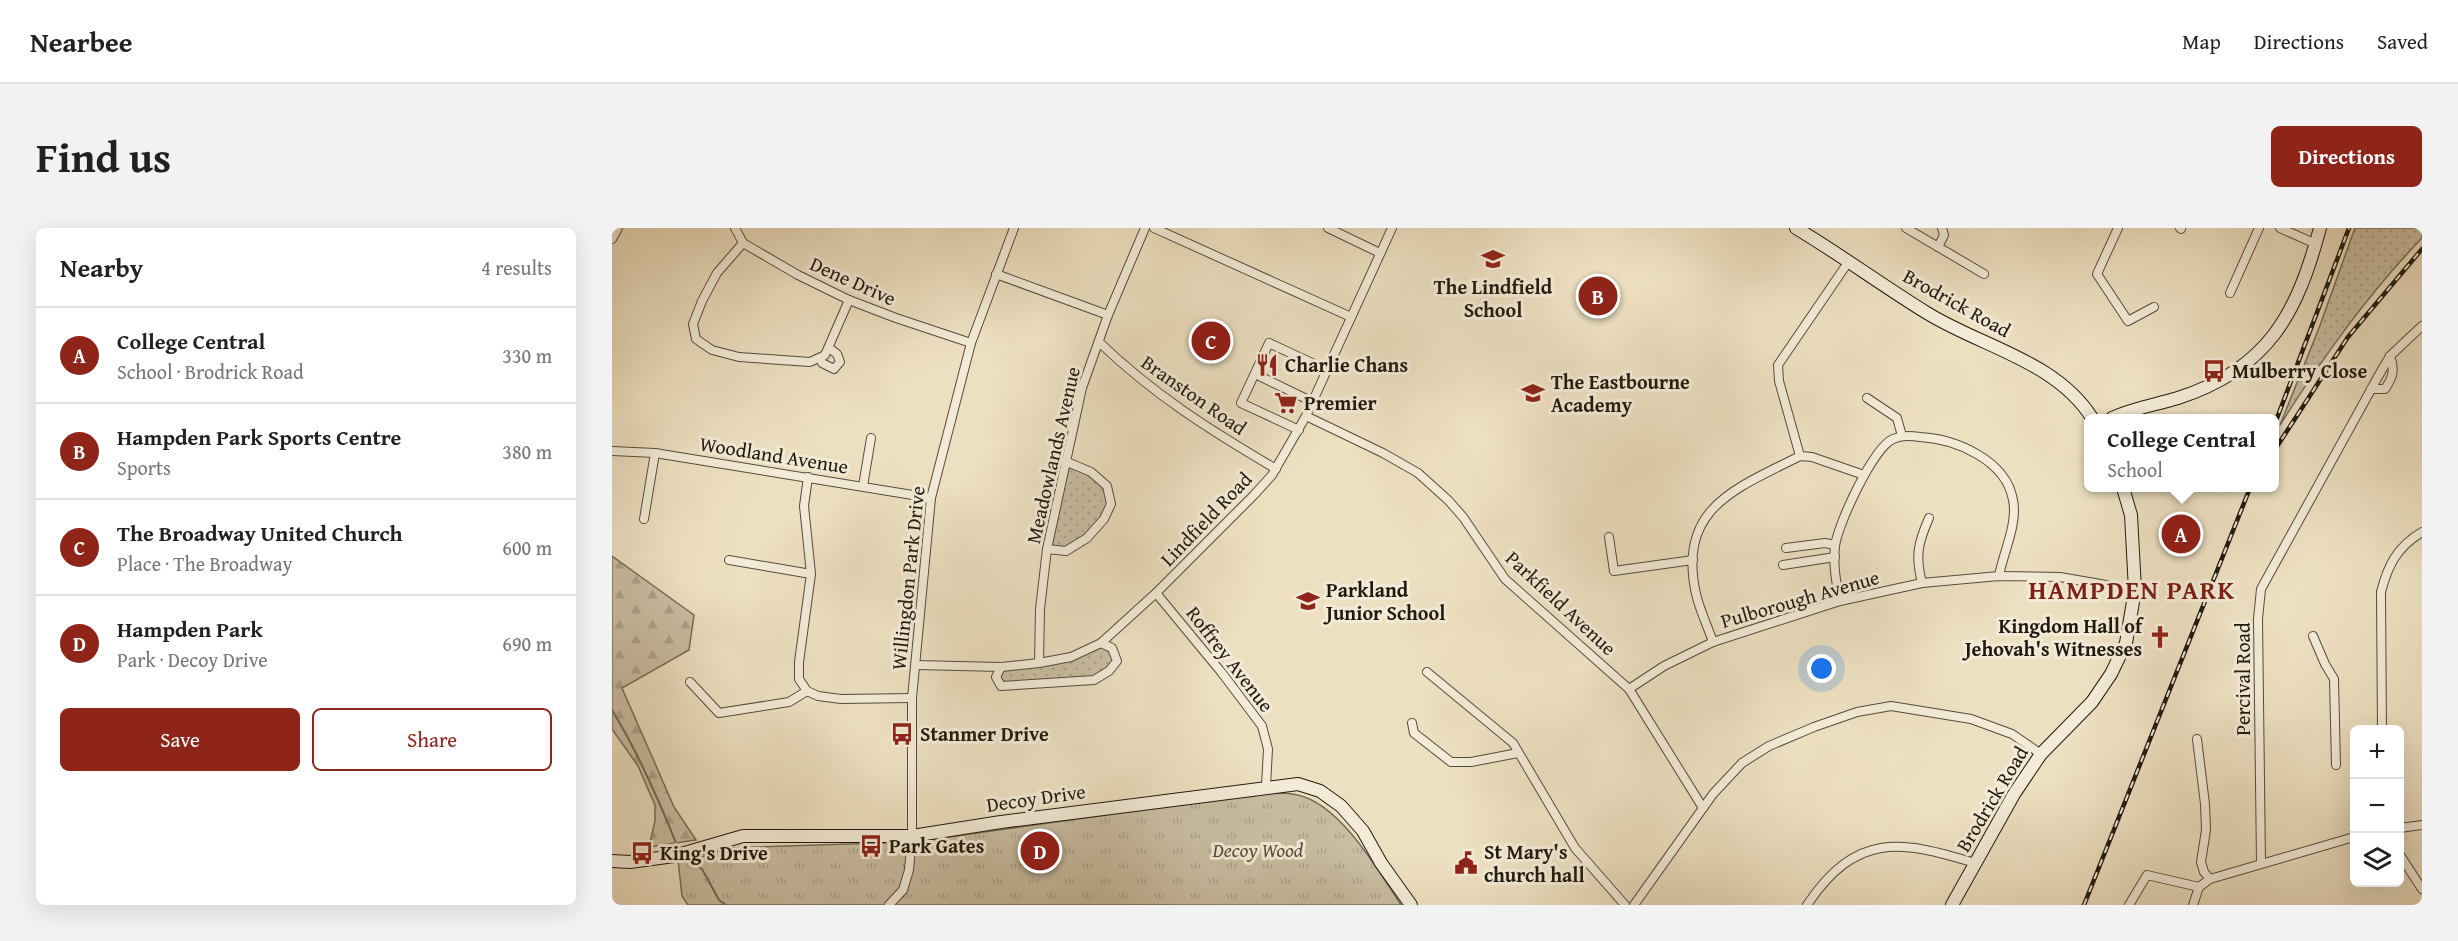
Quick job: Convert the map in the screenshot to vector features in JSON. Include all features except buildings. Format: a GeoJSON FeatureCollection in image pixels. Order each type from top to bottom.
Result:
{"type":"FeatureCollection","features":[{"type":"Feature","properties":{"kind":"street"},"geometry":{"type":"LineString","coordinates":[[612,239],[618,228]]}},
{"type":"Feature","properties":{"kind":"street"},"geometry":{"type":"LineString","coordinates":[[735,228],[743,243],[717,273],[693,324],[696,339],[712,350],[739,357],[810,362],[821,358],[829,348],[849,300]]}},
{"type":"Feature","properties":{"kind":"street","name":"Willingdon Park Drive"},"geometry":{"type":"LineString","coordinates":[[889,905],[903,890],[909,870],[912,836],[912,698],[922,572],[931,498],[971,343],[1014,228]]}},
{"type":"Feature","properties":{"kind":"street","name":"Meadowlands Avenue"},"geometry":{"type":"LineString","coordinates":[[1039,663],[1040,609],[1047,549],[1082,388],[1108,315],[1145,228]]}},
{"type":"Feature","properties":{"kind":"street"},"geometry":{"type":"LineString","coordinates":[[1154,228],[1351,317]]}},
{"type":"Feature","properties":{"kind":"street"},"geometry":{"type":"LineString","coordinates":[[1328,228],[1380,252]]}},
{"type":"Feature","properties":{"kind":"street","name":"Lindfield Road"},"geometry":{"type":"LineString","coordinates":[[916,665],[1001,667],[1071,657],[1101,643],[1156,593],[1254,495],[1276,469],[1313,402],[1392,228]]}},
{"type":"Feature","properties":{"kind":"street","name":"Brodrick Road"},"geometry":{"type":"LineString","coordinates":[[1796,228],[1929,314],[2049,376],[2073,395],[2089,414]]}},
{"type":"Feature","properties":{"kind":"street"},"geometry":{"type":"LineString","coordinates":[[1906,228],[1984,274]]}},
{"type":"Feature","properties":{"kind":"street"},"geometry":{"type":"LineString","coordinates":[[1938,247],[1944,235],[1942,228]]}},
{"type":"Feature","properties":{"kind":"street"},"geometry":{"type":"LineString","coordinates":[[2118,228],[2097,274],[2128,321],[2154,307]]}},
{"type":"Feature","properties":{"kind":"street"},"geometry":{"type":"LineString","coordinates":[[2230,293],[2259,228]]}},
{"type":"Feature","properties":{"kind":"street"},"geometry":{"type":"LineString","coordinates":[[2280,228],[2316,244]]}},
{"type":"Feature","properties":{"kind":"street"},"geometry":{"type":"LineString","coordinates":[[2120,414],[2179,398],[2223,379],[2259,353],[2281,326],[2303,286],[2320,228]]}},
{"type":"Feature","properties":{"kind":"street","name":"Dene Drive"},"geometry":{"type":"LineString","coordinates":[[743,243],[849,300],[971,343]]}},
{"type":"Feature","properties":{"kind":"street"},"geometry":{"type":"LineString","coordinates":[[1800,456],[1779,381],[1778,365],[1849,261]]}},
{"type":"Feature","properties":{"kind":"street"},"geometry":{"type":"LineString","coordinates":[[996,274],[1108,315]]}},
{"type":"Feature","properties":{"kind":"street","name":"Percival Road"},"geometry":{"type":"LineString","coordinates":[[2261,863],[2259,619],[2261,589],[2390,357],[2422,326]]}},
{"type":"Feature","properties":{"kind":"street","name":"Branston Road"},"geometry":{"type":"LineString","coordinates":[[1099,342],[1133,374],[1173,405],[1276,469]]}},
{"type":"Feature","properties":{"kind":"street"},"geometry":{"type":"LineString","coordinates":[[1299,430],[1241,403],[1269,343],[1327,370]]}},
{"type":"Feature","properties":{"kind":"street"},"geometry":{"type":"LineString","coordinates":[[821,358],[822,363],[829,368],[834,369],[840,362],[837,354],[829,348]]}},
{"type":"Feature","properties":{"kind":"street"},"geometry":{"type":"LineString","coordinates":[[2371,389],[2385,389],[2391,379],[2395,369],[2390,357]]}},
{"type":"Feature","properties":{"kind":"street"},"geometry":{"type":"LineString","coordinates":[[1255,374],[1313,402]]}},
{"type":"Feature","properties":{"kind":"street"},"geometry":{"type":"LineString","coordinates":[[1867,398],[1897,418],[1902,436]]}},
{"type":"Feature","properties":{"kind":"street","name":"Parkfield Avenue"},"geometry":{"type":"LineString","coordinates":[[1306,416],[1383,453],[1418,473],[1463,517],[1505,579],[1629,689],[1703,808]]}},
{"type":"Feature","properties":{"kind":"street"},"geometry":{"type":"LineString","coordinates":[[1840,601],[1833,569],[1835,545],[1864,476],[1891,440],[1902,436],[1928,437],[1957,444],[1977,454],[2002,475],[2013,499],[2013,520],[1999,576]]}},
{"type":"Feature","properties":{"kind":"street"},"geometry":{"type":"LineString","coordinates":[[863,486],[871,438]]}},
{"type":"Feature","properties":{"kind":"street","name":"Woodland Avenue"},"geometry":{"type":"LineString","coordinates":[[612,451],[654,453],[931,498]]}},
{"type":"Feature","properties":{"kind":"street"},"geometry":{"type":"LineString","coordinates":[[644,519],[654,453]]}},
{"type":"Feature","properties":{"kind":"street"},"geometry":{"type":"LineString","coordinates":[[1713,642],[1696,594],[1693,560],[1695,539],[1701,522],[1710,510],[1725,497],[1800,456],[1812,457],[1864,476]]}},
{"type":"Feature","properties":{"kind":"street"},"geometry":{"type":"LineString","coordinates":[[1047,549],[1066,551],[1087,538],[1104,519],[1111,504],[1107,486],[1091,472],[1065,461]]}},
{"type":"Feature","properties":{"kind":"street"},"geometry":{"type":"LineString","coordinates":[[808,477],[804,506],[811,574],[798,662],[799,679],[807,691],[819,696],[841,699],[912,698]]}},
{"type":"Feature","properties":{"kind":"street","name":"Brodrick Road"},"geometry":{"type":"LineString","coordinates":[[1952,905],[2014,794],[2041,754],[2092,702],[2111,674],[2126,643],[2135,590],[2131,515],[2123,492]]}},
{"type":"Feature","properties":{"kind":"street"},"geometry":{"type":"LineString","coordinates":[[1922,583],[1917,564],[1919,545],[1929,518]]}},
{"type":"Feature","properties":{"kind":"street"},"geometry":{"type":"LineString","coordinates":[[2382,725],[2381,592],[2385,574],[2394,557],[2401,548],[2422,532]]}},
{"type":"Feature","properties":{"kind":"street"},"geometry":{"type":"LineString","coordinates":[[1609,537],[1614,571],[1693,560]]}},
{"type":"Feature","properties":{"kind":"street"},"geometry":{"type":"LineString","coordinates":[[1786,548],[1825,543],[1835,545]]}},
{"type":"Feature","properties":{"kind":"street"},"geometry":{"type":"LineString","coordinates":[[1784,565],[1835,557]]}},
{"type":"Feature","properties":{"kind":"street"},"geometry":{"type":"LineString","coordinates":[[729,560],[811,574]]}},
{"type":"Feature","properties":{"kind":"street","name":"Pulborough Avenue"},"geometry":{"type":"LineString","coordinates":[[1629,689],[1664,666],[1713,642],[1840,601],[1922,583],[1999,576],[2060,577],[2135,590]]}},
{"type":"Feature","properties":{"kind":"street","name":"Roffrey Avenue"},"geometry":{"type":"LineString","coordinates":[[1156,593],[1262,726],[1268,749],[1266,786]]}},
{"type":"Feature","properties":{"kind":"street"},"geometry":{"type":"LineString","coordinates":[[2313,636],[2334,679],[2336,765]]}},
{"type":"Feature","properties":{"kind":"street"},"geometry":{"type":"LineString","coordinates":[[1001,667],[996,677],[1001,686],[1094,680],[1109,671],[1117,661],[1112,648],[1101,643]]}},
{"type":"Feature","properties":{"kind":"street"},"geometry":{"type":"LineString","coordinates":[[1427,672],[1513,743],[1575,848],[1625,905]]}},
{"type":"Feature","properties":{"kind":"street"},"geometry":{"type":"LineString","coordinates":[[690,682],[719,713],[789,702],[807,691]]}},
{"type":"Feature","properties":{"kind":"street"},"geometry":{"type":"LineString","coordinates":[[1634,905],[1703,808],[1742,763],[1769,746],[1814,727],[1857,712],[1891,706],[1971,719],[2012,734],[2041,754]]}},
{"type":"Feature","properties":{"kind":"street"},"geometry":{"type":"LineString","coordinates":[[1412,723],[1414,733],[1451,762],[1471,762],[1518,753]]}},
{"type":"Feature","properties":{"kind":"street"},"geometry":{"type":"LineString","coordinates":[[2197,738],[2206,830],[2201,862],[2204,872],[2210,879]]}},
{"type":"Feature","properties":{"kind":"street","name":"Decoy Drive"},"geometry":{"type":"LineString","coordinates":[[612,861],[630,862],[674,856],[742,836],[912,836],[1266,786],[1298,784],[1320,791],[1341,806],[1363,831],[1381,863],[1411,905]]}},
{"type":"Feature","properties":{"kind":"street"},"geometry":{"type":"LineString","coordinates":[[2404,827],[2422,825]]}},
{"type":"Feature","properties":{"kind":"street"},"geometry":{"type":"LineString","coordinates":[[2193,905],[2199,887],[2210,879],[2350,838]]}},
{"type":"Feature","properties":{"kind":"street"},"geometry":{"type":"LineString","coordinates":[[1807,905],[1821,884],[1846,862],[1882,847],[1909,846],[1975,863]]}},
{"type":"Feature","properties":{"kind":"street"},"geometry":{"type":"LineString","coordinates":[[2404,861],[2422,890]]}},
{"type":"Feature","properties":{"kind":"street"},"geometry":{"type":"LineString","coordinates":[[2129,905],[2147,875],[2199,887]]}},
{"type":"Feature","properties":{"kind":"green space"},"geometry":{"type":"Polygon","coordinates":[[[2355,228],[2422,228],[2422,238],[2346,328],[2280,425],[2319,328],[2355,228]]]}},
{"type":"Feature","properties":{"kind":"green space"},"geometry":{"type":"Polygon","coordinates":[[[1065,461],[1107,486],[1111,504],[1104,519],[1066,551],[1047,549],[1065,461]]]}},
{"type":"Feature","properties":{"kind":"green space"},"geometry":{"type":"Polygon","coordinates":[[[612,556],[694,615],[689,650],[622,688],[674,807],[696,840],[649,847],[655,821],[655,805],[638,766],[612,729],[612,556]]]}},
{"type":"Feature","properties":{"kind":"green space"},"geometry":{"type":"Polygon","coordinates":[[[1101,643],[1112,648],[1117,661],[1094,680],[1001,686],[996,677],[1001,667],[1039,663],[1101,643]]]}},
{"type":"Feature","properties":{"kind":"green space","name":"Decoy Wood"},"geometry":{"type":"Polygon","coordinates":[[[1265,793],[1298,795],[1314,801],[1329,811],[1370,857],[1401,905],[688,905],[682,896],[678,860],[695,859],[727,848],[912,842],[1265,793]]]}},
{"type":"Feature","properties":{"kind":"waterway"},"geometry":{"type":"LineString","coordinates":[[612,710],[648,778],[678,848]]}},
{"type":"Feature","properties":{"kind":"waterway"},"geometry":{"type":"LineString","coordinates":[[687,858],[702,869],[719,900],[726,905]]}},
{"type":"Feature","properties":{"kind":"railway"},"geometry":{"type":"LineString","coordinates":[[2279,414],[2349,228]]}},
{"type":"Feature","properties":{"kind":"railway"},"geometry":{"type":"LineString","coordinates":[[2279,443],[2348,337],[2422,249]]}},
{"type":"Feature","properties":{"kind":"railway"},"geometry":{"type":"LineString","coordinates":[[2084,905],[2248,492]]}},
{"type":"Feature","properties":{"kind":"place","name":"The Lindfield School"},"geometry":{"type":"Point","coordinates":[1493,259]}},
{"type":"Feature","properties":{"kind":"place","name":"Hampden Park Sports Centre"},"geometry":{"type":"Point","coordinates":[1598,296]}},
{"type":"Feature","properties":{"kind":"place","name":"The Broadway United Church"},"geometry":{"type":"Point","coordinates":[1211,341]}},
{"type":"Feature","properties":{"kind":"place","name":"Charlie Chans"},"geometry":{"type":"Point","coordinates":[1267,365]}},
{"type":"Feature","properties":{"kind":"place","name":"Mulberry Close"},"geometry":{"type":"Point","coordinates":[2214,371]}},
{"type":"Feature","properties":{"kind":"place","name":"The Eastbourne Academy"},"geometry":{"type":"Point","coordinates":[1533,393]}},
{"type":"Feature","properties":{"kind":"place","name":"Premier"},"geometry":{"type":"Point","coordinates":[1286,403]}},
{"type":"Feature","properties":{"kind":"place","name":"College Central"},"geometry":{"type":"Point","coordinates":[2181,534]}},
{"type":"Feature","properties":{"kind":"place","name":"Parkland Junior School"},"geometry":{"type":"Point","coordinates":[1308,601]}},
{"type":"Feature","properties":{"kind":"place","name":"Kingdom Hall of Jehovah's Witnesses"},"geometry":{"type":"Point","coordinates":[2160,637]}},
{"type":"Feature","properties":{"kind":"place","name":"Stanmer Drive"},"geometry":{"type":"Point","coordinates":[902,734]}},
{"type":"Feature","properties":{"kind":"place","name":"Park Gates"},"geometry":{"type":"Point","coordinates":[871,846]}},
{"type":"Feature","properties":{"kind":"place","name":"Hampden Park"},"geometry":{"type":"Point","coordinates":[1040,851]}},
{"type":"Feature","properties":{"kind":"place","name":"King's Drive"},"geometry":{"type":"Point","coordinates":[642,853]}},
{"type":"Feature","properties":{"kind":"place","name":"St Mary's church hall"},"geometry":{"type":"Point","coordinates":[1466,863]}},
{"type":"Feature","properties":{"kind":"district","name":"HAMPDEN PARK"},"geometry":{"type":"Point","coordinates":[2132,590]}}]}
